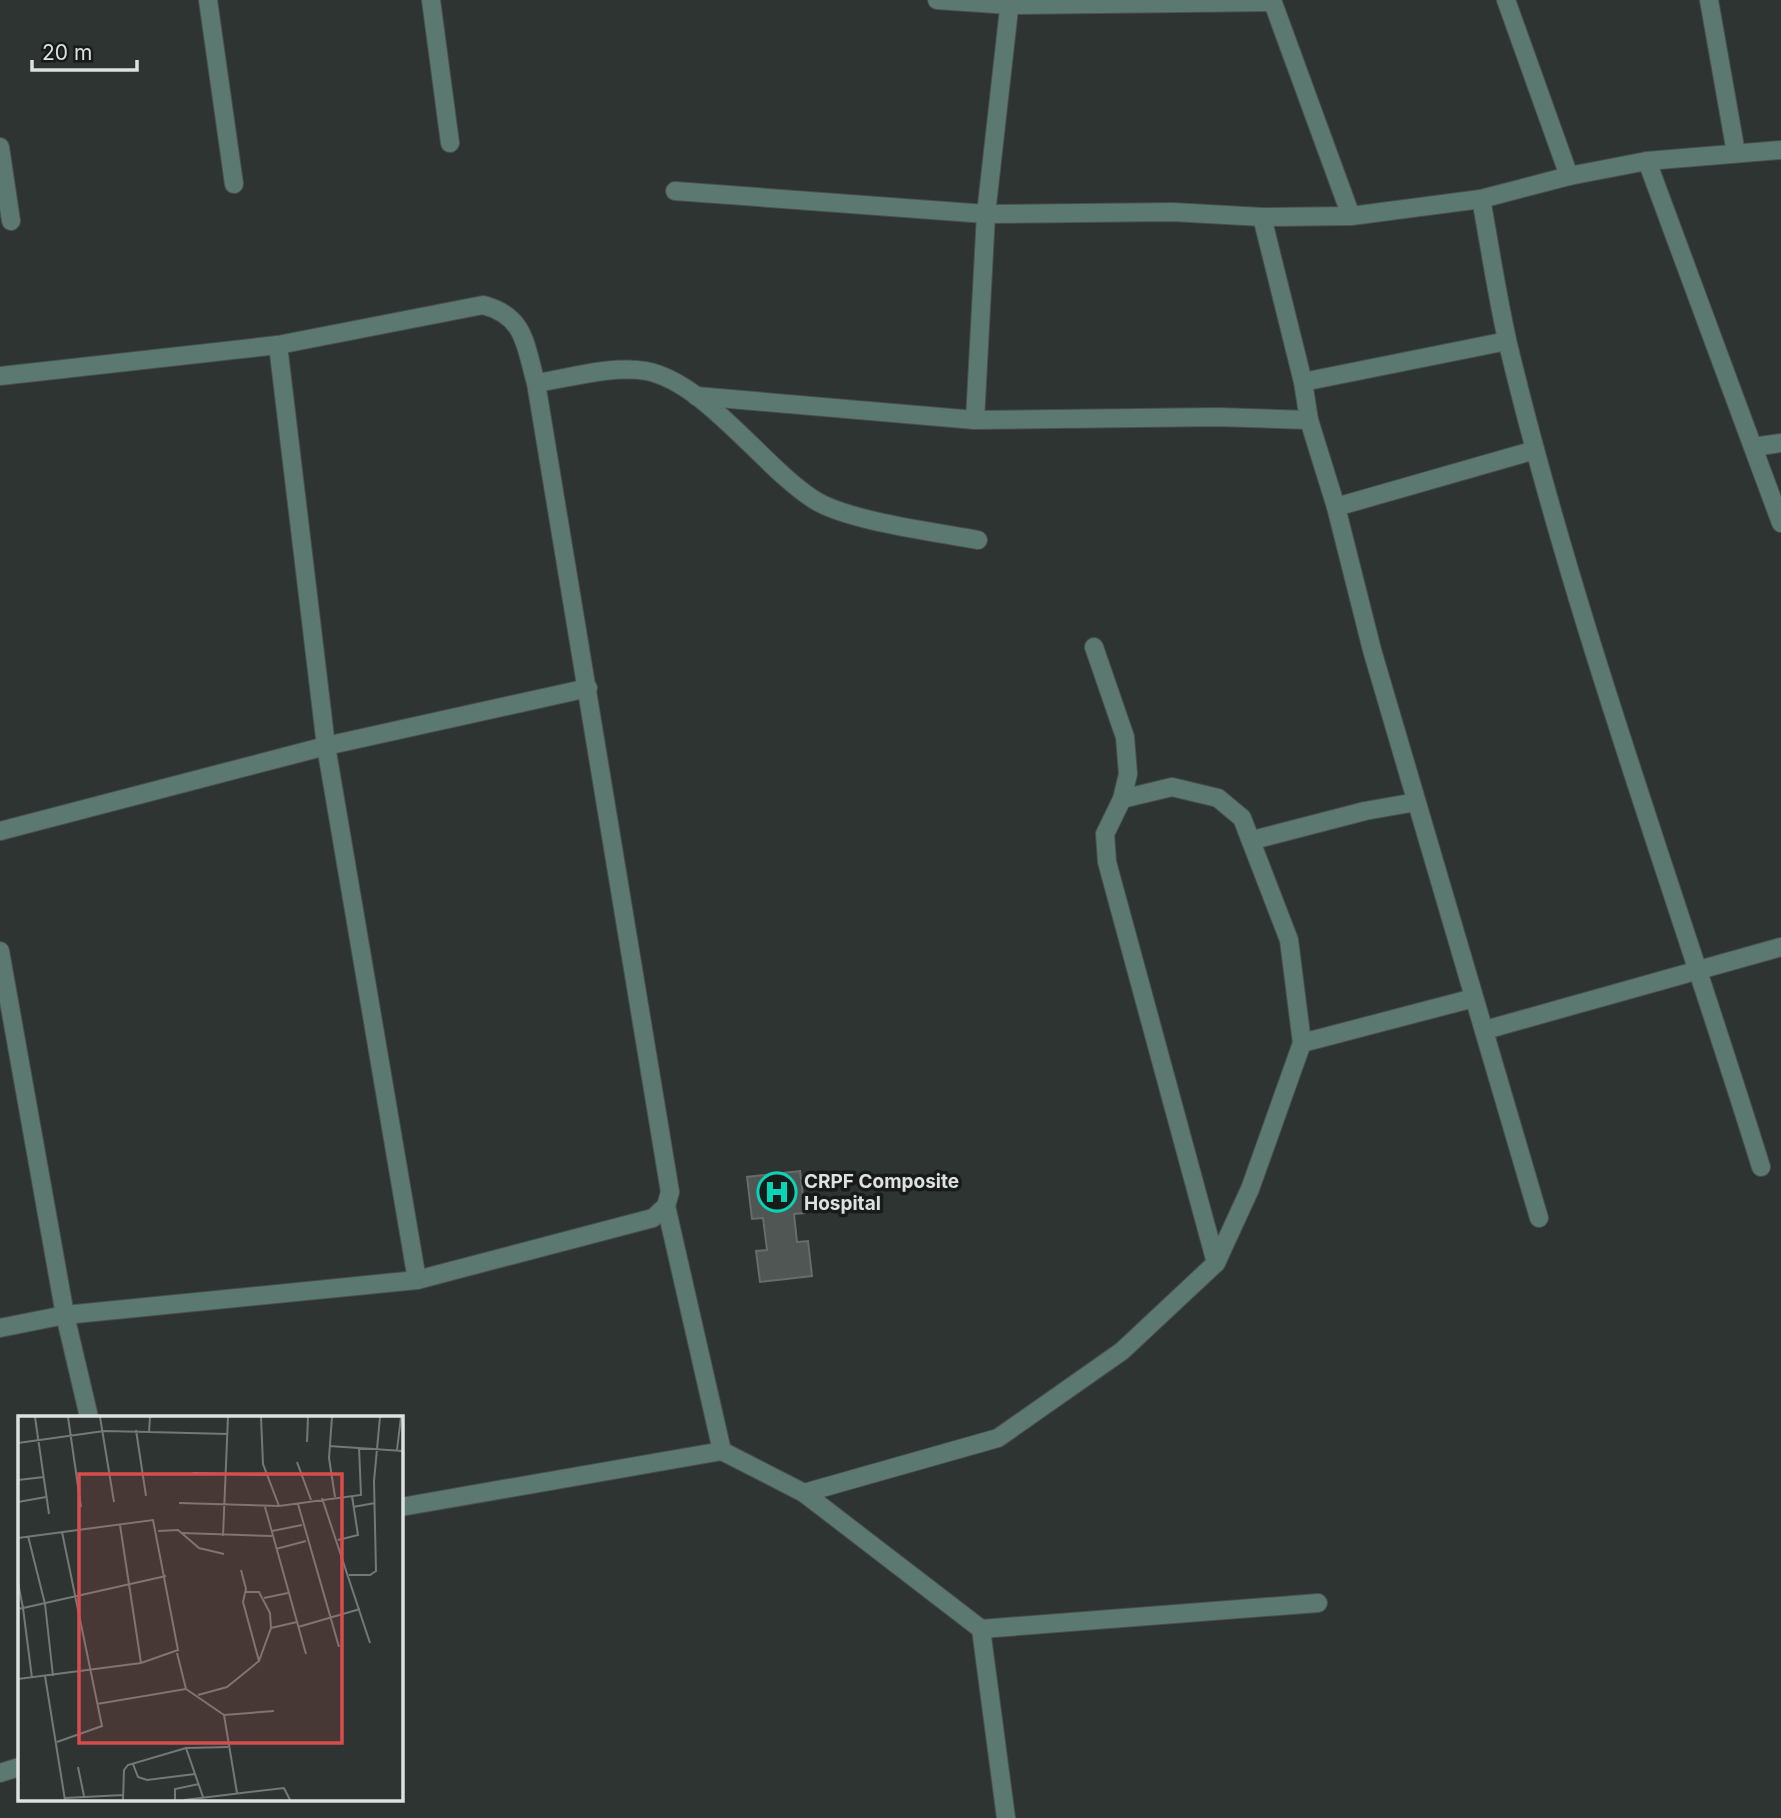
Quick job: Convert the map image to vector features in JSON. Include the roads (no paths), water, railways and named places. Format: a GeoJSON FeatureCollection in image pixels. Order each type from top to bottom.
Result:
{"type":"FeatureCollection","features":[{"type":"Feature","properties":{"kind":"street"},"geometry":{"type":"LineString","coordinates":[[208,0],[234,184]]}},
{"type":"Feature","properties":{"kind":"street"},"geometry":{"type":"LineString","coordinates":[[431,0],[450,143]]}},
{"type":"Feature","properties":{"kind":"street"},"geometry":{"type":"LineString","coordinates":[[937,0],[1272,1],[1351,216]]}},
{"type":"Feature","properties":{"kind":"street"},"geometry":{"type":"LineString","coordinates":[[1506,0],[1569,176]]}},
{"type":"Feature","properties":{"kind":"street"},"geometry":{"type":"LineString","coordinates":[[1709,0],[1736,153]]}},
{"type":"Feature","properties":{"kind":"street"},"geometry":{"type":"LineString","coordinates":[[975,420],[986,214],[1010,2]]}},
{"type":"Feature","properties":{"kind":"street"},"geometry":{"type":"LineString","coordinates":[[0,147],[11,221]]}},
{"type":"Feature","properties":{"kind":"street"},"geometry":{"type":"LineString","coordinates":[[674,191],[986,214],[1172,212],[1262,217],[1351,216],[1481,199],[1569,176],[1647,161],[1781,150]]}},
{"type":"Feature","properties":{"kind":"street"},"geometry":{"type":"LineString","coordinates":[[1647,161],[1781,523]]}},
{"type":"Feature","properties":{"kind":"street"},"geometry":{"type":"LineString","coordinates":[[1481,199],[1507,341],[1535,450],[1650,829],[1700,972],[1761,1167]]}},
{"type":"Feature","properties":{"kind":"street"},"geometry":{"type":"LineString","coordinates":[[1262,217],[1303,382],[1309,420],[1336,508],[1372,650],[1539,1218]]}},
{"type":"Feature","properties":{"kind":"street"},"geometry":{"type":"LineString","coordinates":[[0,376],[278,345],[483,304],[503,310],[519,325],[536,383],[588,688],[670,1192],[666,1206],[722,1451]]}},
{"type":"Feature","properties":{"kind":"street"},"geometry":{"type":"LineString","coordinates":[[1303,382],[1507,341]]}},
{"type":"Feature","properties":{"kind":"street"},"geometry":{"type":"LineString","coordinates":[[278,345],[326,746],[416,1280]]}},
{"type":"Feature","properties":{"kind":"street"},"geometry":{"type":"LineString","coordinates":[[536,383],[615,370],[646,371],[670,379],[696,396],[815,500],[841,512],[978,540]]}},
{"type":"Feature","properties":{"kind":"street"},"geometry":{"type":"LineString","coordinates":[[696,396],[975,420],[1218,417],[1309,420]]}},
{"type":"Feature","properties":{"kind":"street"},"geometry":{"type":"LineString","coordinates":[[1754,447],[1781,443]]}},
{"type":"Feature","properties":{"kind":"street"},"geometry":{"type":"LineString","coordinates":[[1336,508],[1535,450]]}},
{"type":"Feature","properties":{"kind":"street"},"geometry":{"type":"LineString","coordinates":[[1094,647],[1125,737],[1128,774],[1122,799],[1105,834],[1107,862],[1216,1263]]}},
{"type":"Feature","properties":{"kind":"street"},"geometry":{"type":"LineString","coordinates":[[0,831],[326,746],[588,688]]}},
{"type":"Feature","properties":{"kind":"street"},"geometry":{"type":"LineString","coordinates":[[804,1493],[998,1438],[1122,1351],[1216,1263],[1250,1189],[1302,1043],[1289,940],[1253,840],[1242,818],[1218,797],[1172,787],[1122,799]]}},
{"type":"Feature","properties":{"kind":"street"},"geometry":{"type":"LineString","coordinates":[[1253,840],[1365,811],[1416,802]]}},
{"type":"Feature","properties":{"kind":"street"},"geometry":{"type":"LineString","coordinates":[[1485,1030],[1700,972],[1781,947]]}},
{"type":"Feature","properties":{"kind":"street"},"geometry":{"type":"LineString","coordinates":[[0,951],[65,1315],[89,1416]]}},
{"type":"Feature","properties":{"kind":"street"},"geometry":{"type":"LineString","coordinates":[[1302,1043],[1474,998]]}},
{"type":"Feature","properties":{"kind":"street"},"geometry":{"type":"LineString","coordinates":[[0,1328],[65,1315],[416,1280],[632,1225],[653,1218],[666,1206]]}},
{"type":"Feature","properties":{"kind":"street"},"geometry":{"type":"LineString","coordinates":[[402,1507],[722,1451],[804,1493],[981,1629],[1318,1603]]}},
{"type":"Feature","properties":{"kind":"street"},"geometry":{"type":"LineString","coordinates":[[981,1629],[1006,1818]]}},
{"type":"Feature","properties":{"kind":"street"},"geometry":{"type":"LineString","coordinates":[[0,1773],[18,1768]]}},
{"type":"Feature","properties":{"kind":"place","name":"CRPF Composite Hospital"},"geometry":{"type":"Point","coordinates":[777,1192]}}]}
